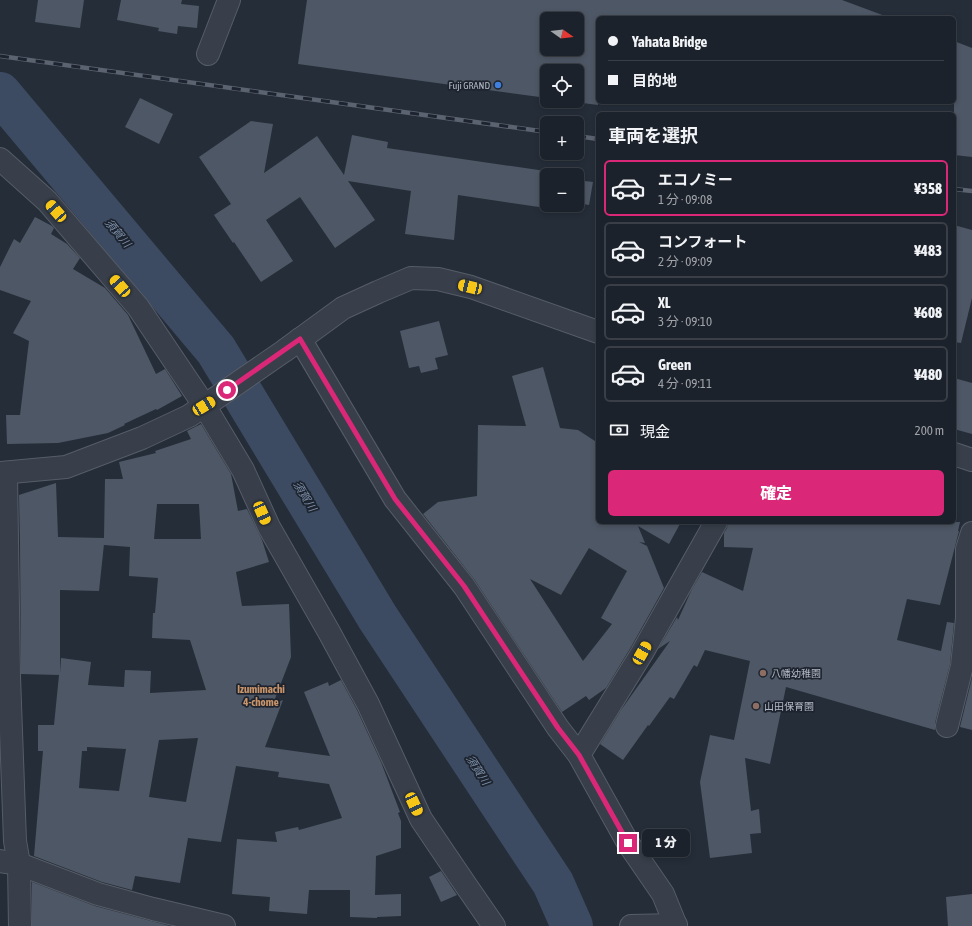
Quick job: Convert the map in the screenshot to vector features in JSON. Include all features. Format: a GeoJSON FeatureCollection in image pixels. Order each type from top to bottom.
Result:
{"type":"FeatureCollection","features":[{"type":"Feature","properties":{"kind":"street"},"geometry":{"type":"LineString","coordinates":[[208,54],[229,0]]}},
{"type":"Feature","properties":{"kind":"street"},"geometry":{"type":"LineString","coordinates":[[0,159],[47,201],[138,307],[210,402],[269,528],[329,632],[368,704],[421,819],[494,926]]}},
{"type":"Feature","properties":{"kind":"street"},"geometry":{"type":"LineString","coordinates":[[20,926],[9,862],[16,841],[5,676],[3,473],[66,467],[142,438],[189,416],[343,308],[411,278],[438,279],[470,287],[596,331]]}},
{"type":"Feature","properties":{"kind":"street"},"geometry":{"type":"LineString","coordinates":[[292,345],[395,499],[464,586],[558,728],[579,755],[628,843],[664,894],[676,925],[640,926]]}},
{"type":"Feature","properties":{"kind":"street"},"geometry":{"type":"LineString","coordinates":[[956,455],[972,460]]}},
{"type":"Feature","properties":{"kind":"street"},"geometry":{"type":"LineString","coordinates":[[579,755],[642,653],[715,524]]}},
{"type":"Feature","properties":{"kind":"street"},"geometry":{"type":"LineString","coordinates":[[947,726],[962,666],[967,618],[967,549],[972,533]]}},
{"type":"Feature","properties":{"kind":"street"},"geometry":{"type":"LineString","coordinates":[[9,862],[98,894],[154,910],[224,926]]}},
{"type":"Feature","properties":{"kind":"building"},"geometry":{"type":"Polygon","coordinates":[[[38,0],[84,0],[80,28],[35,22],[38,0]]]}},
{"type":"Feature","properties":{"kind":"building"},"geometry":{"type":"Polygon","coordinates":[[[121,0],[182,0],[181,4],[199,6],[197,28],[178,26],[177,34],[158,31],[159,28],[117,20],[121,0]]]}},
{"type":"Feature","properties":{"kind":"building","name":"Fuji GRAND"},"geometry":{"type":"Polygon","coordinates":[[[307,0],[842,0],[885,16],[596,16],[596,104],[598,105],[584,103],[584,64],[540,64],[540,97],[298,64],[307,0]]]}},
{"type":"Feature","properties":{"kind":"building"},"geometry":{"type":"Polygon","coordinates":[[[956,42],[972,48],[972,157],[956,155],[956,112],[954,112],[954,104],[956,104],[956,42]]]}},
{"type":"Feature","properties":{"kind":"building"},"geometry":{"type":"Polygon","coordinates":[[[140,98],[173,114],[159,144],[125,127],[140,98]]]}},
{"type":"Feature","properties":{"kind":"building"},"geometry":{"type":"Polygon","coordinates":[[[251,121],[273,124],[264,173],[317,136],[344,175],[352,135],[388,142],[387,148],[540,170],[540,207],[458,195],[454,240],[405,234],[411,191],[348,181],[375,220],[335,248],[300,197],[266,220],[293,261],[261,282],[214,215],[231,204],[199,157],[251,121]]]}},
{"type":"Feature","properties":{"kind":"building"},"geometry":{"type":"Polygon","coordinates":[[[584,181],[593,182],[589,205],[584,204],[584,181]]]}},
{"type":"Feature","properties":{"kind":"building"},"geometry":{"type":"Polygon","coordinates":[[[35,217],[52,226],[54,228],[51,234],[67,244],[80,258],[73,269],[105,288],[128,315],[156,374],[165,369],[182,396],[157,410],[156,409],[124,424],[125,425],[108,433],[58,443],[7,444],[6,415],[20,415],[29,341],[13,333],[31,301],[0,290],[0,267],[14,239],[20,243],[35,217]]]}},
{"type":"Feature","properties":{"kind":"building"},"geometry":{"type":"Polygon","coordinates":[[[956,226],[972,230],[972,298],[961,343],[956,342],[956,226]]]}},
{"type":"Feature","properties":{"kind":"building"},"geometry":{"type":"Polygon","coordinates":[[[439,321],[448,355],[435,358],[438,369],[421,373],[419,366],[409,368],[400,331],[439,321]]]}},
{"type":"Feature","properties":{"kind":"building"},"geometry":{"type":"Polygon","coordinates":[[[543,367],[560,428],[578,430],[596,442],[596,524],[680,524],[669,544],[638,526],[645,543],[639,542],[647,546],[664,588],[606,688],[589,700],[586,696],[562,712],[474,579],[423,514],[438,502],[477,496],[478,425],[526,426],[512,376],[543,367]],[[589,548],[561,595],[530,579],[583,661],[612,624],[601,618],[627,571],[589,548]]]}},
{"type":"Feature","properties":{"kind":"building"},"geometry":{"type":"Polygon","coordinates":[[[956,379],[972,383],[972,434],[956,430],[956,379]]]}},
{"type":"Feature","properties":{"kind":"building"},"geometry":{"type":"Polygon","coordinates":[[[201,424],[231,474],[238,511],[247,509],[262,540],[269,562],[236,572],[242,606],[289,604],[291,657],[273,704],[283,700],[265,747],[330,756],[304,692],[328,682],[329,686],[341,680],[357,710],[381,762],[400,812],[398,813],[401,821],[401,848],[376,856],[375,895],[401,894],[401,916],[377,918],[350,917],[350,890],[309,890],[307,914],[269,911],[270,897],[232,894],[237,839],[277,842],[275,832],[298,827],[299,830],[342,818],[329,784],[278,777],[279,772],[236,766],[221,842],[188,838],[180,883],[135,876],[132,890],[102,882],[34,856],[43,751],[38,751],[38,725],[54,725],[59,675],[21,674],[19,495],[56,483],[58,537],[104,538],[105,479],[123,479],[119,462],[156,453],[155,451],[191,439],[187,431],[201,424]],[[157,504],[154,539],[201,539],[199,504],[157,504]],[[104,544],[99,591],[60,590],[60,673],[61,658],[91,662],[88,685],[124,687],[125,670],[151,671],[150,693],[206,690],[190,640],[152,638],[153,613],[155,613],[158,578],[129,576],[130,547],[104,544]],[[198,738],[159,740],[149,797],[186,802],[198,738]],[[87,747],[87,751],[82,751],[79,788],[119,791],[126,749],[87,747]]]}},
{"type":"Feature","properties":{"kind":"building"},"geometry":{"type":"Polygon","coordinates":[[[956,522],[960,522],[940,605],[907,599],[897,640],[941,651],[947,622],[954,623],[950,664],[935,723],[935,730],[786,687],[770,764],[745,758],[751,811],[759,809],[761,833],[750,834],[752,853],[710,858],[700,782],[710,735],[734,740],[750,661],[705,650],[697,667],[694,665],[674,699],[670,697],[623,760],[600,744],[621,710],[670,641],[658,649],[677,617],[678,620],[692,589],[702,572],[743,591],[753,548],[724,547],[724,533],[728,524],[956,524],[956,522]]]}},
{"type":"Feature","properties":{"kind":"building"},"geometry":{"type":"Polygon","coordinates":[[[972,678],[972,730],[960,727],[972,678]]]}},
{"type":"Feature","properties":{"kind":"building"},"geometry":{"type":"Polygon","coordinates":[[[441,871],[457,895],[441,902],[429,877],[441,871]]]}},
{"type":"Feature","properties":{"kind":"building"},"geometry":{"type":"Polygon","coordinates":[[[32,882],[95,906],[170,926],[32,926],[32,882]]]}},
{"type":"Feature","properties":{"kind":"building"},"geometry":{"type":"Polygon","coordinates":[[[972,894],[972,926],[948,926],[946,897],[972,894]]]}},
{"type":"Feature","properties":{"kind":"waterway","name":"須賀川"},"geometry":{"type":"LineString","coordinates":[[0,93],[216,350],[378,618],[553,883],[572,926]]}},
{"type":"Feature","properties":{"kind":"railway"},"geometry":{"type":"LineString","coordinates":[[0,56],[540,131]]}},
{"type":"Feature","properties":{"kind":"railway"},"geometry":{"type":"LineString","coordinates":[[584,137],[596,139]]}},
{"type":"Feature","properties":{"kind":"railway"},"geometry":{"type":"LineString","coordinates":[[956,189],[972,191]]}},
{"type":"Feature","properties":{"kind":"place","name":"Fuji GRAND"},"geometry":{"type":"Point","coordinates":[498,85]}},
{"type":"Feature","properties":{"kind":"place","name":"八幡幼稚園"},"geometry":{"type":"Point","coordinates":[763,673]}},
{"type":"Feature","properties":{"kind":"place","name":"山田保育園"},"geometry":{"type":"Point","coordinates":[756,706]}},
{"type":"Feature","properties":{"kind":"district","name":"Izumimachi 4-chome"},"geometry":{"type":"Point","coordinates":[261,695]}},
{"type":"Feature","properties":{"kind":"route"},"geometry":{"type":"LineString","coordinates":[[227,390],[300,339],[395,499],[464,586],[558,728],[579,755],[628,843]]}}]}
